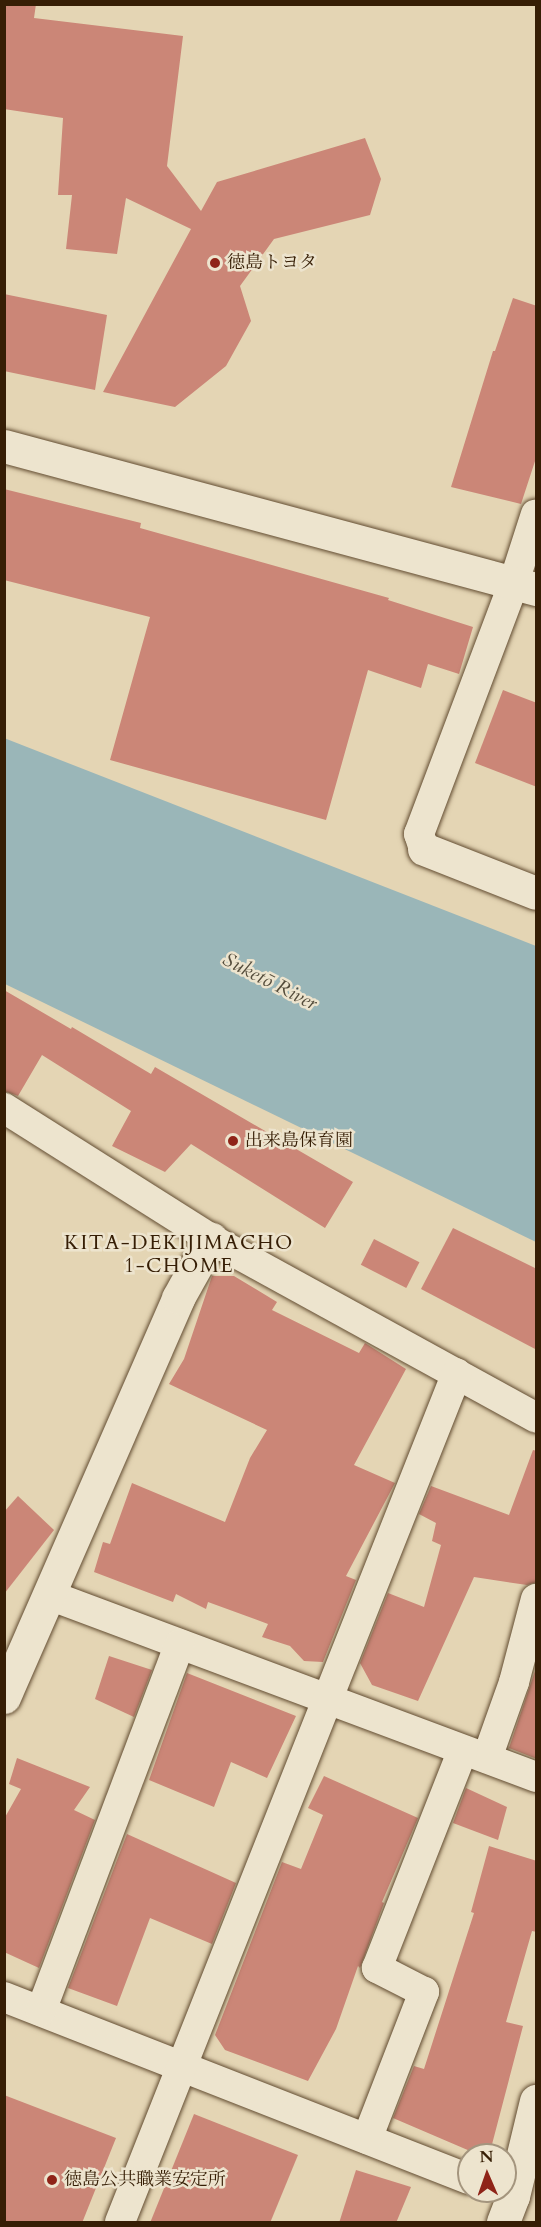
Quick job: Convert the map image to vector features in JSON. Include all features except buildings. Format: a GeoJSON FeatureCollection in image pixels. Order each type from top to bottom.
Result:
{"type":"FeatureCollection","features":[{"type":"Feature","properties":{"kind":"street"},"geometry":{"type":"LineString","coordinates":[[4,446],[525,586]]}},
{"type":"Feature","properties":{"kind":"street"},"geometry":{"type":"LineString","coordinates":[[537,514],[525,586],[420,834],[424,849],[537,893]]}},
{"type":"Feature","properties":{"kind":"street"},"geometry":{"type":"LineString","coordinates":[[4,1108],[211,1239],[457,1372],[537,1418]]}},
{"type":"Feature","properties":{"kind":"street"},"geometry":{"type":"LineString","coordinates":[[5,1693],[178,1298],[211,1239]]}},
{"type":"Feature","properties":{"kind":"street"},"geometry":{"type":"LineString","coordinates":[[120,2223],[457,1372]]}},
{"type":"Feature","properties":{"kind":"street"},"geometry":{"type":"LineString","coordinates":[[48,1595],[537,1777]]}},
{"type":"Feature","properties":{"kind":"street"},"geometry":{"type":"LineString","coordinates":[[367,2139],[424,1992],[377,1968],[475,1754],[514,1682],[537,1599]]}},
{"type":"Feature","properties":{"kind":"street"},"geometry":{"type":"LineString","coordinates":[[41,2011],[180,1644]]}},
{"type":"Feature","properties":{"kind":"street"},"geometry":{"type":"LineString","coordinates":[[4,1997],[457,2174]]}},
{"type":"Feature","properties":{"kind":"street"},"geometry":{"type":"LineString","coordinates":[[517,2165],[537,2101]]}},
{"type":"Feature","properties":{"kind":"water","name":"Suketō River"},"geometry":{"type":"Polygon","coordinates":[[[4,738],[536,946],[536,1242],[5,984],[4,738]]]}},
{"type":"Feature","properties":{"kind":"place","name":"徳島トヨタ"},"geometry":{"type":"Point","coordinates":[215,263]}},
{"type":"Feature","properties":{"kind":"place","name":"出来島保育園"},"geometry":{"type":"Point","coordinates":[233,1141]}},
{"type":"Feature","properties":{"kind":"place","name":"徳島公共職業安定所"},"geometry":{"type":"Point","coordinates":[52,2180]}},
{"type":"Feature","properties":{"kind":"district","name":"KITA-DEKIJIMACHO 1-CHOME"},"geometry":{"type":"Point","coordinates":[179,1254]}}]}
